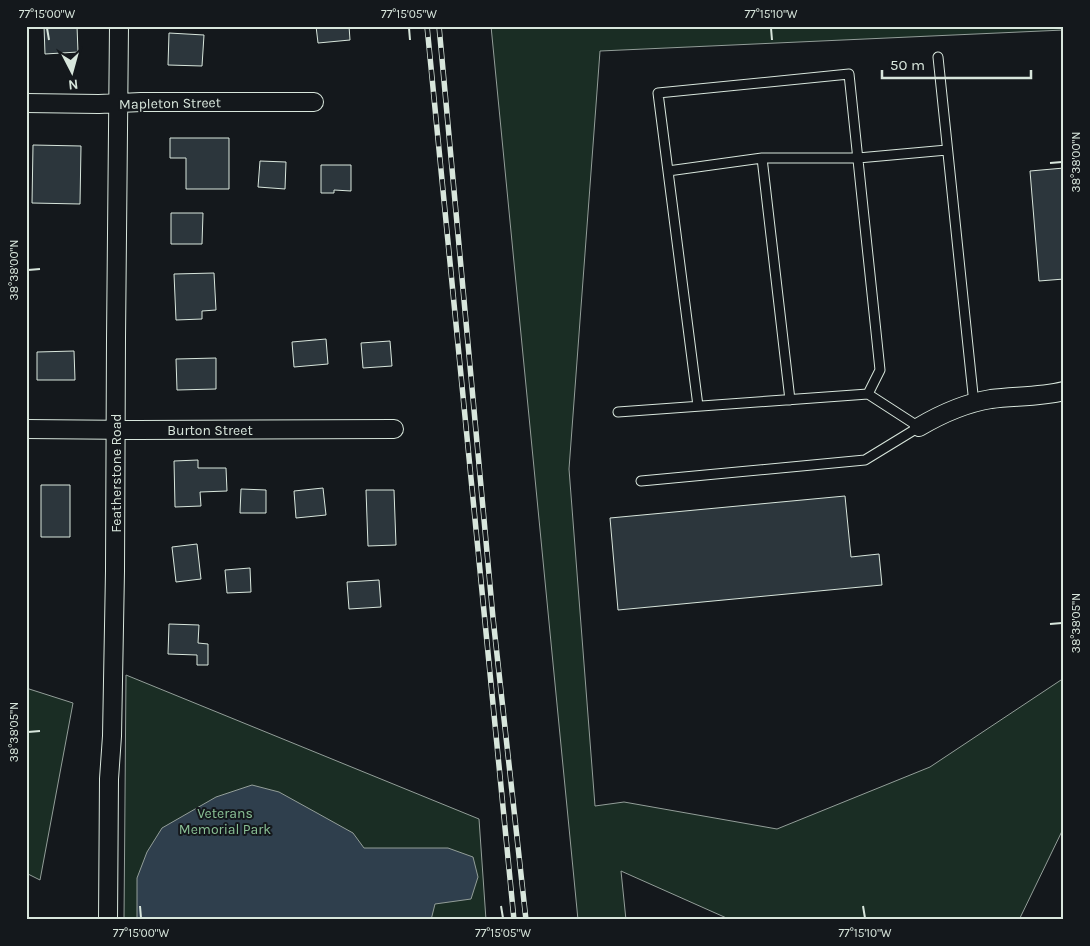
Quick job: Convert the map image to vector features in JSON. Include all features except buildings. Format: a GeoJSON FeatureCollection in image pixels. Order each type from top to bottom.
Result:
{"type":"FeatureCollection","features":[{"type":"Feature","properties":{"kind":"street","name":"Featherstone Road"},"geometry":{"type":"LineString","coordinates":[[108,920],[109,779],[112,736],[115,581],[118,26]]}},
{"type":"Feature","properties":{"kind":"street","name":"Mapleton Street"},"geometry":{"type":"LineString","coordinates":[[26,103],[314,102]]}},
{"type":"Feature","properties":{"kind":"street"},"geometry":{"type":"LineString","coordinates":[[920,427],[944,414],[990,399],[1025,397],[1064,391]]}},
{"type":"Feature","properties":{"kind":"street","name":"Burton Street"},"geometry":{"type":"LineString","coordinates":[[26,428],[116,430],[394,429]]}},
{"type":"Feature","properties":{"kind":"lane"},"geometry":{"type":"LineString","coordinates":[[938,57],[974,404]]}},
{"type":"Feature","properties":{"kind":"lane"},"geometry":{"type":"LineString","coordinates":[[698,406],[658,93],[849,74],[880,370],[868,394]]}},
{"type":"Feature","properties":{"kind":"lane"},"geometry":{"type":"LineString","coordinates":[[668,171],[762,158],[858,158],[948,150]]}},
{"type":"Feature","properties":{"kind":"lane"},"geometry":{"type":"LineString","coordinates":[[762,158],[790,400]]}},
{"type":"Feature","properties":{"kind":"lane"},"geometry":{"type":"LineString","coordinates":[[618,412],[868,394],[920,427],[865,460],[641,481]]}},
{"type":"Feature","properties":{"kind":"green space"},"geometry":{"type":"Polygon","coordinates":[[[491,26],[1064,26],[1064,30],[600,51],[569,469],[595,806],[624,802],[777,829],[930,767],[1064,678],[1064,827],[1019,920],[731,920],[621,871],[626,920],[578,920],[491,26]]]}},
{"type":"Feature","properties":{"kind":"green space","name":"Veterans Memorial Park"},"geometry":{"type":"Polygon","coordinates":[[[126,675],[479,819],[486,920],[124,920],[126,675]]]}},
{"type":"Feature","properties":{"kind":"green space"},"geometry":{"type":"Polygon","coordinates":[[[26,688],[73,703],[40,880],[26,873],[26,688]]]}},
{"type":"Feature","properties":{"kind":"water"},"geometry":{"type":"Polygon","coordinates":[[[252,785],[279,792],[353,833],[364,848],[448,848],[473,857],[478,877],[471,899],[435,904],[431,920],[137,920],[137,878],[147,852],[162,828],[216,797],[252,785]]]}},
{"type":"Feature","properties":{"kind":"railway"},"geometry":{"type":"LineString","coordinates":[[427,26],[514,920]]}},
{"type":"Feature","properties":{"kind":"railway"},"geometry":{"type":"LineString","coordinates":[[439,26],[493,618],[526,920]]}}]}
